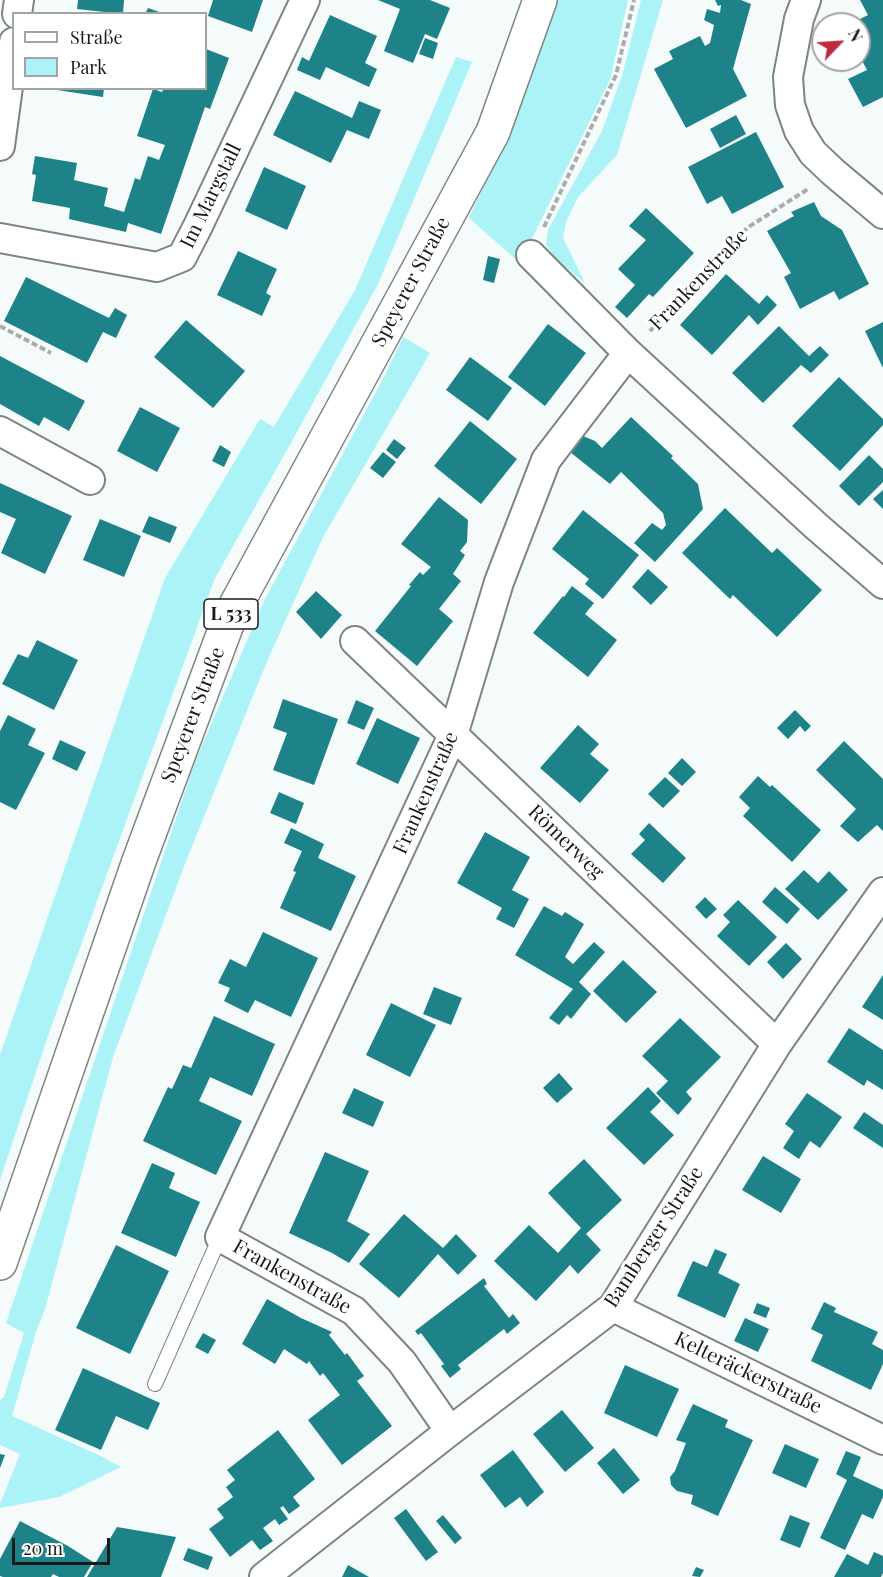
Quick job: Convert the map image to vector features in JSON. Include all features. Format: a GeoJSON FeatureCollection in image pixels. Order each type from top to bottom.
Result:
{"type":"FeatureCollection","features":[{"type":"Feature","properties":{"kind":"main road","name":"Speyerer Straße"},"geometry":{"type":"LineString","coordinates":[[0,1263],[139,861],[230,616],[493,132],[540,0]]}},
{"type":"Feature","properties":{"kind":"street","name":"Im Margstall"},"geometry":{"type":"LineString","coordinates":[[0,238],[157,267],[182,257],[305,0]]}},
{"type":"Feature","properties":{"kind":"street"},"geometry":{"type":"LineString","coordinates":[[806,0],[799,19],[788,77],[790,105],[799,131],[813,153],[883,214]]}},
{"type":"Feature","properties":{"kind":"street"},"geometry":{"type":"LineString","coordinates":[[0,146],[12,57]]}},
{"type":"Feature","properties":{"kind":"street"},"geometry":{"type":"LineString","coordinates":[[531,255],[628,353],[816,526],[883,584]]}},
{"type":"Feature","properties":{"kind":"street","name":"Frankenstraße"},"geometry":{"type":"LineString","coordinates":[[450,1431],[402,1362],[354,1311],[220,1237],[453,735],[499,582],[546,460],[628,353]]}},
{"type":"Feature","properties":{"kind":"street"},"geometry":{"type":"LineString","coordinates":[[0,431],[90,480]]}},
{"type":"Feature","properties":{"kind":"street","name":"Römerweg"},"geometry":{"type":"LineString","coordinates":[[355,641],[777,1044]]}},
{"type":"Feature","properties":{"kind":"street","name":"Bamberger Straße"},"geometry":{"type":"LineString","coordinates":[[264,1577],[613,1307],[777,1044],[883,892]]}},
{"type":"Feature","properties":{"kind":"street","name":"Kelteräckerstraße"},"geometry":{"type":"LineString","coordinates":[[613,1307],[883,1440]]}},
{"type":"Feature","properties":{"kind":"lane","name":"Frankenstraße"},"geometry":{"type":"LineString","coordinates":[[155,1384],[220,1237]]}},
{"type":"Feature","properties":{"kind":"path"},"geometry":{"type":"LineString","coordinates":[[531,255],[616,75],[634,0]]}},
{"type":"Feature","properties":{"kind":"path","name":"Frankenstraße"},"geometry":{"type":"LineString","coordinates":[[628,353],[747,228],[833,172]]}},
{"type":"Feature","properties":{"kind":"path"},"geometry":{"type":"LineString","coordinates":[[0,327],[51,353]]}},
{"type":"Feature","properties":{"kind":"green space"},"geometry":{"type":"Polygon","coordinates":[[[557,0],[628,0],[610,80],[520,263],[469,218],[524,98],[557,0]]]}},
{"type":"Feature","properties":{"kind":"green space"},"geometry":{"type":"Polygon","coordinates":[[[641,0],[663,0],[617,155],[578,197],[566,222],[563,238],[585,283],[557,260],[546,245],[548,230],[602,131],[622,76],[641,0]]]}},
{"type":"Feature","properties":{"kind":"green space"},"geometry":{"type":"Polygon","coordinates":[[[456,57],[472,62],[378,284],[215,578],[50,1030],[0,1180],[0,1055],[165,578],[260,419],[274,427],[355,290],[456,57]]]}},
{"type":"Feature","properties":{"kind":"green space"},"geometry":{"type":"Polygon","coordinates":[[[403,337],[430,353],[323,537],[268,659],[186,861],[113,1057],[45,1309],[35,1335],[12,1416],[121,1467],[59,1497],[0,1508],[20,1454],[0,1445],[0,1400],[4,1397],[24,1333],[6,1323],[195,762],[264,601],[403,337]]]}},
{"type":"Feature","properties":{"kind":"building"},"geometry":{"type":"Polygon","coordinates":[[[78,0],[124,0],[123,12],[77,9],[78,0]]]}},
{"type":"Feature","properties":{"kind":"building"},"geometry":{"type":"Polygon","coordinates":[[[213,0],[263,0],[252,32],[208,16],[213,0]]]}},
{"type":"Feature","properties":{"kind":"building"},"geometry":{"type":"Polygon","coordinates":[[[378,0],[430,0],[450,8],[437,39],[425,34],[413,63],[384,51],[400,9],[378,0]]]}},
{"type":"Feature","properties":{"kind":"building"},"geometry":{"type":"Polygon","coordinates":[[[715,0],[741,0],[751,4],[733,69],[747,96],[686,128],[654,69],[673,59],[669,51],[700,36],[705,46],[710,43],[714,25],[704,20],[707,9],[720,13],[721,5],[718,6],[715,0]]]}},
{"type":"Feature","properties":{"kind":"building"},"geometry":{"type":"Polygon","coordinates":[[[860,0],[883,0],[883,97],[863,107],[848,79],[863,72],[871,72],[871,12],[866,12],[860,0]]]}},
{"type":"Feature","properties":{"kind":"building"},"geometry":{"type":"Polygon","coordinates":[[[148,8],[159,12],[146,12],[148,8]]]}},
{"type":"Feature","properties":{"kind":"building"},"geometry":{"type":"Polygon","coordinates":[[[330,15],[377,36],[365,63],[377,69],[369,87],[326,67],[320,80],[297,70],[302,57],[309,61],[330,15]]]}},
{"type":"Feature","properties":{"kind":"building"},"geometry":{"type":"Polygon","coordinates":[[[425,38],[438,43],[433,59],[419,54],[425,38]]]}},
{"type":"Feature","properties":{"kind":"building"},"geometry":{"type":"Polygon","coordinates":[[[207,49],[229,58],[210,109],[205,107],[161,234],[128,223],[126,232],[69,219],[70,208],[32,201],[36,175],[32,174],[35,156],[77,163],[74,180],[108,188],[104,206],[124,212],[135,178],[140,180],[148,156],[159,160],[165,145],[137,136],[153,90],[162,92],[163,90],[207,90],[207,49]]]}},
{"type":"Feature","properties":{"kind":"building"},"geometry":{"type":"Polygon","coordinates":[[[57,90],[104,90],[103,97],[57,90]]]}},
{"type":"Feature","properties":{"kind":"building"},"geometry":{"type":"Polygon","coordinates":[[[295,91],[352,118],[359,101],[381,110],[369,139],[347,130],[331,163],[273,135],[295,91]]]}},
{"type":"Feature","properties":{"kind":"building"},"geometry":{"type":"Polygon","coordinates":[[[736,115],[746,134],[720,148],[710,129],[736,115]]]}},
{"type":"Feature","properties":{"kind":"building"},"geometry":{"type":"Polygon","coordinates":[[[756,132],[784,187],[732,214],[722,196],[707,204],[688,167],[756,132]]]}},
{"type":"Feature","properties":{"kind":"building"},"geometry":{"type":"Polygon","coordinates":[[[264,167],[306,186],[287,230],[245,211],[264,167]]]}},
{"type":"Feature","properties":{"kind":"building"},"geometry":{"type":"Polygon","coordinates":[[[814,202],[821,216],[842,230],[869,284],[839,300],[834,291],[800,309],[784,277],[791,273],[767,231],[794,216],[791,212],[814,202]]]}},
{"type":"Feature","properties":{"kind":"building"},"geometry":{"type":"Polygon","coordinates":[[[646,208],[694,253],[653,297],[649,294],[627,318],[615,307],[635,285],[618,269],[646,240],[629,226],[646,208]]]}},
{"type":"Feature","properties":{"kind":"building"},"geometry":{"type":"Polygon","coordinates":[[[238,251],[277,269],[266,293],[271,296],[262,316],[217,295],[238,251]]]}},
{"type":"Feature","properties":{"kind":"building"},"geometry":{"type":"Polygon","coordinates":[[[488,256],[500,259],[494,283],[483,280],[488,256]]]}},
{"type":"Feature","properties":{"kind":"building"},"geometry":{"type":"Polygon","coordinates":[[[726,274],[759,304],[767,295],[777,305],[758,325],[749,315],[712,355],[680,325],[726,274]]]}},
{"type":"Feature","properties":{"kind":"building"},"geometry":{"type":"Polygon","coordinates":[[[26,277],[109,318],[115,308],[127,315],[116,338],[103,332],[87,363],[4,321],[26,277]]]}},
{"type":"Feature","properties":{"kind":"building"},"geometry":{"type":"Polygon","coordinates":[[[186,320],[245,371],[213,408],[154,357],[186,320]]]}},
{"type":"Feature","properties":{"kind":"building"},"geometry":{"type":"Polygon","coordinates":[[[883,322],[883,368],[865,331],[883,322]]]}},
{"type":"Feature","properties":{"kind":"building"},"geometry":{"type":"Polygon","coordinates":[[[548,324],[586,353],[545,406],[508,377],[548,324]]]}},
{"type":"Feature","properties":{"kind":"building"},"geometry":{"type":"Polygon","coordinates":[[[779,326],[809,356],[820,346],[829,355],[811,373],[801,365],[763,403],[732,373],[779,326]]]}},
{"type":"Feature","properties":{"kind":"building"},"geometry":{"type":"Polygon","coordinates":[[[0,356],[85,401],[69,431],[44,417],[39,426],[0,404],[0,356]]]}},
{"type":"Feature","properties":{"kind":"building"},"geometry":{"type":"Polygon","coordinates":[[[470,357],[512,388],[488,421],[446,390],[470,357]]]}},
{"type":"Feature","properties":{"kind":"building"},"geometry":{"type":"Polygon","coordinates":[[[839,377],[883,419],[883,425],[840,471],[792,426],[839,377]]]}},
{"type":"Feature","properties":{"kind":"building"},"geometry":{"type":"Polygon","coordinates":[[[140,407],[180,428],[157,472],[117,451],[140,407]]]}},
{"type":"Feature","properties":{"kind":"building"},"geometry":{"type":"Polygon","coordinates":[[[631,417],[673,456],[671,458],[698,484],[703,509],[655,562],[634,543],[652,523],[662,530],[666,525],[663,513],[621,472],[610,484],[570,452],[583,436],[595,441],[602,448],[631,417]]]}},
{"type":"Feature","properties":{"kind":"building"},"geometry":{"type":"Polygon","coordinates":[[[470,421],[517,459],[481,504],[434,466],[470,421]]]}},
{"type":"Feature","properties":{"kind":"building"},"geometry":{"type":"Polygon","coordinates":[[[394,439],[406,448],[397,459],[386,450],[394,439]]]}},
{"type":"Feature","properties":{"kind":"building"},"geometry":{"type":"Polygon","coordinates":[[[220,445],[231,452],[224,467],[212,461],[220,445]]]}},
{"type":"Feature","properties":{"kind":"building"},"geometry":{"type":"Polygon","coordinates":[[[383,452],[396,462],[383,478],[370,468],[383,452]]]}},
{"type":"Feature","properties":{"kind":"building"},"geometry":{"type":"Polygon","coordinates":[[[869,455],[883,469],[883,482],[859,506],[839,486],[869,455]]]}},
{"type":"Feature","properties":{"kind":"building"},"geometry":{"type":"Polygon","coordinates":[[[0,483],[72,516],[45,574],[1,553],[16,519],[0,512],[0,483]]]}},
{"type":"Feature","properties":{"kind":"building"},"geometry":{"type":"Polygon","coordinates":[[[883,490],[883,509],[873,499],[883,490]]]}},
{"type":"Feature","properties":{"kind":"building"},"geometry":{"type":"Polygon","coordinates":[[[439,497],[468,520],[467,542],[460,551],[465,555],[453,574],[461,581],[439,609],[453,621],[417,666],[375,631],[420,572],[423,575],[431,567],[401,544],[439,497]]]}},
{"type":"Feature","properties":{"kind":"building"},"geometry":{"type":"Polygon","coordinates":[[[725,508],[772,553],[777,548],[822,590],[777,637],[733,595],[730,599],[682,553],[725,508]]]}},
{"type":"Feature","properties":{"kind":"building"},"geometry":{"type":"Polygon","coordinates":[[[583,510],[639,555],[603,599],[585,584],[589,579],[552,549],[583,510]]]}},
{"type":"Feature","properties":{"kind":"building"},"geometry":{"type":"Polygon","coordinates":[[[149,516],[177,527],[170,543],[142,532],[149,516]]]}},
{"type":"Feature","properties":{"kind":"building"},"geometry":{"type":"Polygon","coordinates":[[[100,519],[141,536],[124,577],[83,560],[100,519]]]}},
{"type":"Feature","properties":{"kind":"building"},"geometry":{"type":"Polygon","coordinates":[[[648,569],[668,587],[651,605],[632,587],[648,569]]]}},
{"type":"Feature","properties":{"kind":"building"},"geometry":{"type":"Polygon","coordinates":[[[572,586],[594,603],[585,614],[617,640],[588,677],[533,633],[572,586]]]}},
{"type":"Feature","properties":{"kind":"building"},"geometry":{"type":"Polygon","coordinates":[[[316,591],[342,615],[321,639],[296,612],[316,591]]]}},
{"type":"Feature","properties":{"kind":"building"},"geometry":{"type":"Polygon","coordinates":[[[37,640],[78,660],[54,710],[2,684],[18,654],[28,658],[37,640]]]}},
{"type":"Feature","properties":{"kind":"building"},"geometry":{"type":"Polygon","coordinates":[[[283,699],[338,719],[314,785],[273,770],[287,733],[273,728],[283,699]]]}},
{"type":"Feature","properties":{"kind":"building"},"geometry":{"type":"Polygon","coordinates":[[[356,700],[374,708],[364,730],[347,723],[356,700]]]}},
{"type":"Feature","properties":{"kind":"building"},"geometry":{"type":"Polygon","coordinates":[[[795,710],[811,726],[805,732],[800,726],[788,739],[777,728],[795,710]]]}},
{"type":"Feature","properties":{"kind":"building"},"geometry":{"type":"Polygon","coordinates":[[[8,715],[36,729],[28,745],[45,753],[16,810],[0,802],[0,731],[8,715]]]}},
{"type":"Feature","properties":{"kind":"building"},"geometry":{"type":"Polygon","coordinates":[[[377,718],[420,738],[398,784],[356,764],[377,718]]]}},
{"type":"Feature","properties":{"kind":"building"},"geometry":{"type":"Polygon","coordinates":[[[578,725],[599,744],[590,754],[609,770],[580,803],[540,768],[578,725]]]}},
{"type":"Feature","properties":{"kind":"building"},"geometry":{"type":"Polygon","coordinates":[[[60,740],[86,752],[77,771],[52,759],[60,740]]]}},
{"type":"Feature","properties":{"kind":"building"},"geometry":{"type":"Polygon","coordinates":[[[844,741],[883,779],[883,831],[877,825],[858,842],[840,826],[856,809],[816,770],[844,741]]]}},
{"type":"Feature","properties":{"kind":"building"},"geometry":{"type":"Polygon","coordinates":[[[682,758],[696,772],[682,786],[668,773],[682,758]]]}},
{"type":"Feature","properties":{"kind":"building"},"geometry":{"type":"Polygon","coordinates":[[[758,776],[770,787],[772,785],[821,830],[792,862],[743,816],[750,808],[739,797],[758,776]]]}},
{"type":"Feature","properties":{"kind":"building"},"geometry":{"type":"Polygon","coordinates":[[[665,777],[680,791],[663,808],[648,794],[665,777]]]}},
{"type":"Feature","properties":{"kind":"building"},"geometry":{"type":"Polygon","coordinates":[[[279,792],[304,803],[296,824],[270,813],[279,792]]]}},
{"type":"Feature","properties":{"kind":"building"},"geometry":{"type":"Polygon","coordinates":[[[649,823],[686,858],[663,883],[631,854],[645,840],[639,834],[649,823]]]}},
{"type":"Feature","properties":{"kind":"building"},"geometry":{"type":"Polygon","coordinates":[[[291,828],[324,844],[318,858],[356,876],[331,931],[280,908],[296,872],[293,871],[302,851],[284,843],[291,828]]]}},
{"type":"Feature","properties":{"kind":"building"},"geometry":{"type":"Polygon","coordinates":[[[485,832],[530,857],[512,890],[529,899],[514,928],[496,919],[502,908],[457,883],[485,832]]]}},
{"type":"Feature","properties":{"kind":"building"},"geometry":{"type":"Polygon","coordinates":[[[804,870],[818,883],[829,871],[848,890],[818,920],[785,889],[804,870]]]}},
{"type":"Feature","properties":{"kind":"building"},"geometry":{"type":"Polygon","coordinates":[[[775,887],[800,909],[787,924],[762,902],[775,887]]]}},
{"type":"Feature","properties":{"kind":"building"},"geometry":{"type":"Polygon","coordinates":[[[705,897],[717,909],[706,919],[695,907],[705,897]]]}},
{"type":"Feature","properties":{"kind":"building"},"geometry":{"type":"Polygon","coordinates":[[[738,900],[777,937],[749,966],[717,936],[730,922],[723,915],[738,900]]]}},
{"type":"Feature","properties":{"kind":"building"},"geometry":{"type":"Polygon","coordinates":[[[544,906],[562,916],[565,912],[584,924],[565,957],[573,964],[594,942],[605,952],[579,982],[591,994],[571,1019],[567,1015],[559,1025],[549,1018],[573,989],[515,955],[544,906]]]}},
{"type":"Feature","properties":{"kind":"building"},"geometry":{"type":"Polygon","coordinates":[[[263,932],[318,958],[291,1017],[255,1000],[248,1013],[224,1001],[230,988],[218,983],[230,959],[246,967],[263,932]]]}},
{"type":"Feature","properties":{"kind":"building"},"geometry":{"type":"Polygon","coordinates":[[[786,943],[802,959],[783,979],[767,962],[786,943]]]}},
{"type":"Feature","properties":{"kind":"building"},"geometry":{"type":"Polygon","coordinates":[[[623,960],[657,992],[626,1023],[593,991],[623,960]]]}},
{"type":"Feature","properties":{"kind":"building"},"geometry":{"type":"Polygon","coordinates":[[[883,975],[883,1020],[862,1007],[883,975]]]}},
{"type":"Feature","properties":{"kind":"building"},"geometry":{"type":"Polygon","coordinates":[[[434,987],[462,998],[451,1025],[423,1014],[434,987]]]}},
{"type":"Feature","properties":{"kind":"building"},"geometry":{"type":"Polygon","coordinates":[[[391,1003],[436,1025],[410,1077],[366,1055],[391,1003]]]}},
{"type":"Feature","properties":{"kind":"building"},"geometry":{"type":"Polygon","coordinates":[[[214,1016],[275,1044],[252,1096],[210,1077],[199,1101],[242,1121],[216,1175],[143,1141],[168,1087],[172,1089],[183,1065],[191,1068],[214,1016]]]}},
{"type":"Feature","properties":{"kind":"building"},"geometry":{"type":"Polygon","coordinates":[[[680,1018],[721,1057],[686,1092],[692,1099],[678,1115],[656,1093],[668,1081],[642,1056],[680,1018]]]}},
{"type":"Feature","properties":{"kind":"building"},"geometry":{"type":"Polygon","coordinates":[[[849,1028],[883,1050],[883,1090],[867,1080],[864,1086],[827,1062],[849,1028]]]}},
{"type":"Feature","properties":{"kind":"building"},"geometry":{"type":"Polygon","coordinates":[[[559,1073],[573,1089],[557,1103],[543,1088],[559,1073]]]}},
{"type":"Feature","properties":{"kind":"building"},"geometry":{"type":"Polygon","coordinates":[[[648,1087],[661,1101],[650,1112],[674,1135],[644,1165],[606,1128],[648,1087]]]}},
{"type":"Feature","properties":{"kind":"building"},"geometry":{"type":"Polygon","coordinates":[[[354,1088],[384,1102],[373,1127],[342,1113],[354,1088]]]}},
{"type":"Feature","properties":{"kind":"building"},"geometry":{"type":"Polygon","coordinates":[[[807,1093],[842,1117],[820,1148],[810,1141],[799,1159],[783,1148],[794,1131],[785,1124],[807,1093]]]}},
{"type":"Feature","properties":{"kind":"building"},"geometry":{"type":"Polygon","coordinates":[[[864,1112],[883,1125],[883,1148],[853,1128],[864,1112]]]}},
{"type":"Feature","properties":{"kind":"building"},"geometry":{"type":"Polygon","coordinates":[[[325,1152],[369,1171],[347,1221],[370,1234],[349,1263],[289,1233],[325,1152]]]}},
{"type":"Feature","properties":{"kind":"building"},"geometry":{"type":"Polygon","coordinates":[[[763,1156],[801,1179],[781,1213],[742,1190],[763,1156]]]}},
{"type":"Feature","properties":{"kind":"building"},"geometry":{"type":"Polygon","coordinates":[[[584,1159],[622,1200],[586,1234],[601,1250],[578,1274],[570,1265],[536,1301],[494,1261],[529,1225],[558,1253],[581,1228],[548,1193],[584,1159]]]}},
{"type":"Feature","properties":{"kind":"building"},"geometry":{"type":"Polygon","coordinates":[[[152,1163],[175,1173],[169,1188],[200,1202],[176,1257],[121,1233],[152,1163]]]}},
{"type":"Feature","properties":{"kind":"building"},"geometry":{"type":"Polygon","coordinates":[[[404,1214],[443,1248],[456,1234],[477,1256],[458,1275],[438,1254],[399,1298],[359,1264],[404,1214]]]}},
{"type":"Feature","properties":{"kind":"building"},"geometry":{"type":"Polygon","coordinates":[[[116,1245],[169,1271],[130,1354],[76,1328],[116,1245]]]}},
{"type":"Feature","properties":{"kind":"building"},"geometry":{"type":"Polygon","coordinates":[[[715,1249],[727,1254],[718,1273],[740,1284],[725,1318],[677,1296],[693,1261],[707,1267],[715,1249]]]}},
{"type":"Feature","properties":{"kind":"building"},"geometry":{"type":"Polygon","coordinates":[[[484,1278],[487,1284],[484,1286],[509,1318],[513,1314],[520,1323],[507,1334],[504,1329],[458,1365],[461,1369],[450,1378],[441,1366],[444,1364],[421,1333],[418,1335],[415,1331],[484,1278]]]}},
{"type":"Feature","properties":{"kind":"building"},"geometry":{"type":"Polygon","coordinates":[[[267,1299],[332,1332],[329,1335],[345,1355],[347,1353],[364,1376],[357,1381],[392,1426],[342,1465],[308,1420],[340,1395],[323,1373],[320,1376],[309,1361],[307,1364],[284,1349],[275,1364],[242,1344],[267,1299]]]}},
{"type":"Feature","properties":{"kind":"building"},"geometry":{"type":"Polygon","coordinates":[[[824,1302],[836,1308],[834,1312],[878,1332],[872,1344],[883,1350],[883,1364],[871,1390],[811,1361],[823,1335],[811,1329],[824,1302]]]}},
{"type":"Feature","properties":{"kind":"building"},"geometry":{"type":"Polygon","coordinates":[[[757,1303],[770,1308],[766,1318],[753,1313],[757,1303]]]}},
{"type":"Feature","properties":{"kind":"building"},"geometry":{"type":"Polygon","coordinates":[[[745,1318],[769,1329],[758,1352],[734,1341],[745,1318]]]}},
{"type":"Feature","properties":{"kind":"building"},"geometry":{"type":"Polygon","coordinates":[[[203,1333],[216,1340],[208,1354],[195,1347],[203,1333]]]}},
{"type":"Feature","properties":{"kind":"building"},"geometry":{"type":"Polygon","coordinates":[[[625,1365],[679,1389],[657,1437],[604,1413],[625,1365]]]}},
{"type":"Feature","properties":{"kind":"building"},"geometry":{"type":"Polygon","coordinates":[[[83,1368],[160,1403],[148,1430],[116,1416],[101,1450],[55,1430],[83,1368]]]}},
{"type":"Feature","properties":{"kind":"building"},"geometry":{"type":"Polygon","coordinates":[[[693,1404],[728,1420],[725,1427],[753,1440],[718,1516],[691,1504],[693,1495],[677,1491],[671,1485],[670,1477],[675,1471],[686,1443],[676,1440],[693,1404]]]}},
{"type":"Feature","properties":{"kind":"building"},"geometry":{"type":"Polygon","coordinates":[[[562,1410],[594,1448],[565,1472],[533,1434],[562,1410]]]}},
{"type":"Feature","properties":{"kind":"building"},"geometry":{"type":"Polygon","coordinates":[[[278,1430],[315,1479],[293,1497],[300,1506],[289,1514],[283,1506],[280,1508],[288,1519],[279,1525],[275,1519],[263,1528],[273,1541],[260,1550],[252,1540],[230,1557],[209,1529],[224,1518],[217,1509],[233,1497],[226,1487],[235,1480],[227,1470],[278,1430]]]}},
{"type":"Feature","properties":{"kind":"building"},"geometry":{"type":"Polygon","coordinates":[[[785,1444],[819,1459],[806,1488],[772,1473],[785,1444]]]}},
{"type":"Feature","properties":{"kind":"building"},"geometry":{"type":"Polygon","coordinates":[[[614,1448],[640,1480],[623,1494],[597,1463],[614,1448]]]}},
{"type":"Feature","properties":{"kind":"building"},"geometry":{"type":"Polygon","coordinates":[[[513,1450],[544,1492],[527,1507],[520,1497],[505,1508],[480,1475],[513,1450]]]}},
{"type":"Feature","properties":{"kind":"building"},"geometry":{"type":"Polygon","coordinates":[[[846,1451],[861,1457],[853,1476],[883,1490],[883,1497],[873,1519],[862,1514],[845,1550],[820,1538],[847,1480],[836,1474],[846,1451]]]}},
{"type":"Feature","properties":{"kind":"building"},"geometry":{"type":"Polygon","coordinates":[[[0,1454],[5,1455],[0,1468],[0,1454]]]}},
{"type":"Feature","properties":{"kind":"building"},"geometry":{"type":"Polygon","coordinates":[[[406,1509],[438,1552],[426,1561],[394,1518],[406,1509]]]}},
{"type":"Feature","properties":{"kind":"building"},"geometry":{"type":"Polygon","coordinates":[[[443,1515],[462,1538],[455,1544],[436,1521],[443,1515]]]}},
{"type":"Feature","properties":{"kind":"building"},"geometry":{"type":"Polygon","coordinates":[[[790,1515],[810,1523],[800,1548],[780,1540],[790,1515]]]}},
{"type":"Feature","properties":{"kind":"building"},"geometry":{"type":"Polygon","coordinates":[[[20,1521],[93,1562],[84,1577],[59,1577],[53,1574],[51,1577],[0,1576],[0,1559],[20,1521]]]}},
{"type":"Feature","properties":{"kind":"building"},"geometry":{"type":"Polygon","coordinates":[[[117,1527],[176,1537],[161,1577],[87,1577],[117,1527]]]}},
{"type":"Feature","properties":{"kind":"building"},"geometry":{"type":"Polygon","coordinates":[[[188,1548],[213,1557],[208,1570],[183,1560],[188,1548]]]}},
{"type":"Feature","properties":{"kind":"building"},"geometry":{"type":"Polygon","coordinates":[[[874,1552],[883,1556],[881,1577],[834,1577],[847,1554],[868,1565],[874,1552]]]}},
{"type":"Feature","properties":{"kind":"building"},"geometry":{"type":"Polygon","coordinates":[[[348,1565],[369,1577],[342,1577],[348,1565]]]}},
{"type":"Feature","properties":{"kind":"building"},"geometry":{"type":"Polygon","coordinates":[[[696,1567],[704,1570],[700,1577],[692,1576],[696,1567]]]}}]}
